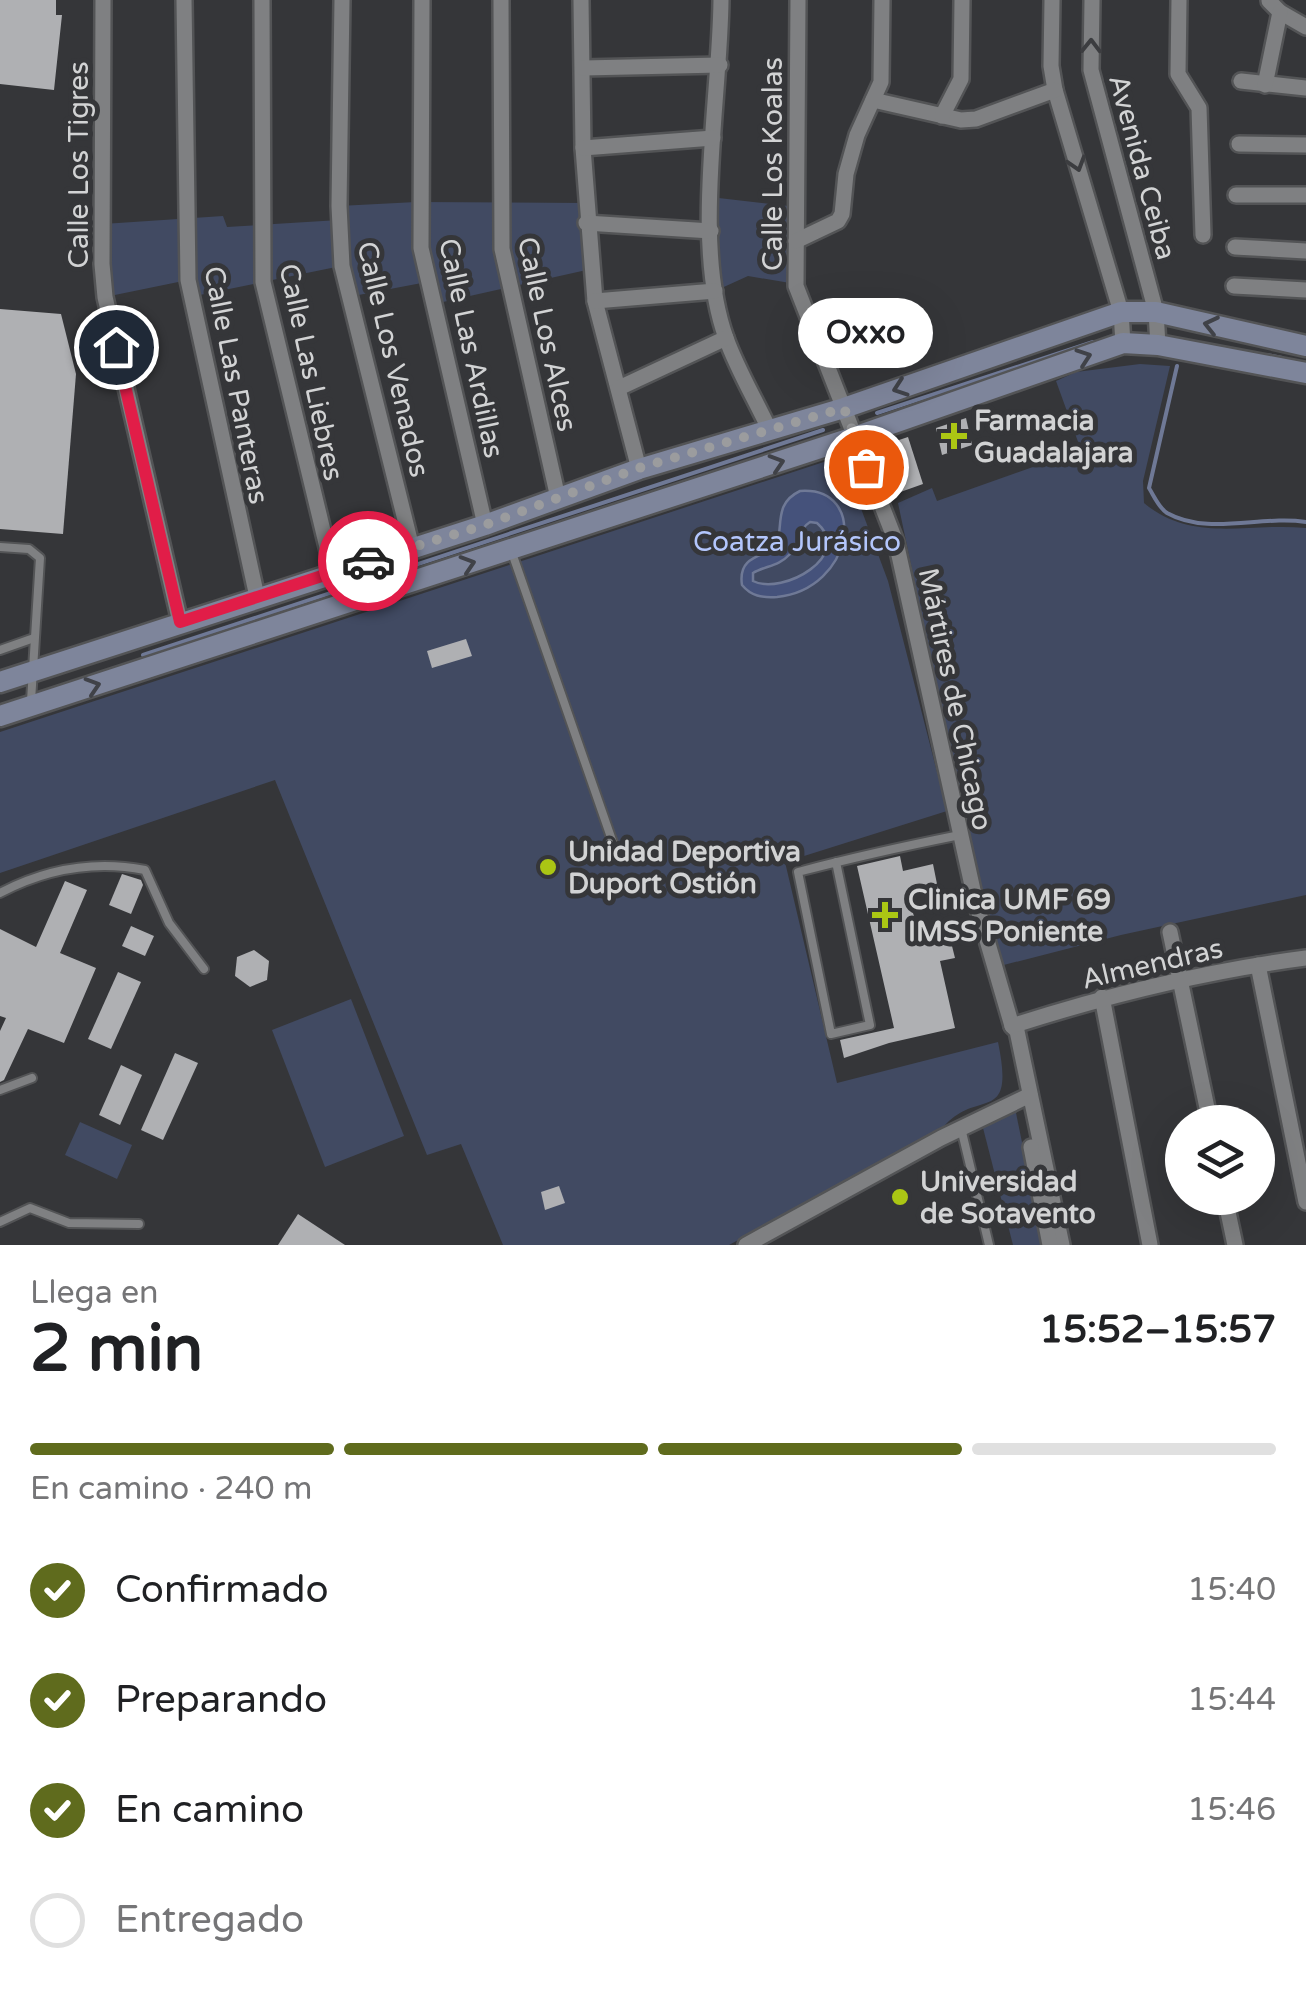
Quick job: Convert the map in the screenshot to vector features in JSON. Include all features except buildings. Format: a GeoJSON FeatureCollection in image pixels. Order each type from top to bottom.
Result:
{"type":"FeatureCollection","features":[{"type":"Feature","properties":{"kind":"main road"},"geometry":{"type":"LineString","coordinates":[[0,682],[485,525],[639,468],[844,408],[1121,312],[1156,312],[1306,346]]}},
{"type":"Feature","properties":{"kind":"main road"},"geometry":{"type":"LineString","coordinates":[[0,716],[854,437],[1123,343],[1158,345],[1306,373]]}},
{"type":"Feature","properties":{"kind":"main road"},"geometry":{"type":"LineString","coordinates":[[116,644],[126,674]]}},
{"type":"Feature","properties":{"kind":"street","name":"Calle Los Tigres"},"geometry":{"type":"LineString","coordinates":[[103,0],[102,264],[106,298],[180,622]]}},
{"type":"Feature","properties":{"kind":"street","name":"Calle Las Panteras"},"geometry":{"type":"LineString","coordinates":[[184,0],[186,253],[190,298],[256,597]]}},
{"type":"Feature","properties":{"kind":"street","name":"Calle Las Liebres"},"geometry":{"type":"LineString","coordinates":[[262,0],[263,282],[333,572]]}},
{"type":"Feature","properties":{"kind":"street","name":"Calle Los Venados"},"geometry":{"type":"LineString","coordinates":[[342,0],[342,266],[412,548]]}},
{"type":"Feature","properties":{"kind":"street","name":"Calle Las Ardillas"},"geometry":{"type":"LineString","coordinates":[[422,0],[421,248],[485,525]]}},
{"type":"Feature","properties":{"kind":"street","name":"Calle Los Alces"},"geometry":{"type":"LineString","coordinates":[[501,0],[502,249],[558,498]]}},
{"type":"Feature","properties":{"kind":"street"},"geometry":{"type":"LineString","coordinates":[[582,0],[586,223],[595,301],[639,468]]}},
{"type":"Feature","properties":{"kind":"street"},"geometry":{"type":"LineString","coordinates":[[721,0],[711,231],[715,291],[726,338],[769,429]]}},
{"type":"Feature","properties":{"kind":"street","name":"Calle Los Koalas"},"geometry":{"type":"LineString","coordinates":[[798,0],[796,286],[854,437]]}},
{"type":"Feature","properties":{"kind":"street"},"geometry":{"type":"LineString","coordinates":[[796,241],[838,221],[842,214],[846,174],[881,82],[882,0]]}},
{"type":"Feature","properties":{"kind":"street"},"geometry":{"type":"LineString","coordinates":[[942,116],[961,79],[962,0]]}},
{"type":"Feature","properties":{"kind":"street"},"geometry":{"type":"LineString","coordinates":[[1052,0],[1051,66],[1055,90],[1121,312],[1123,343]]}},
{"type":"Feature","properties":{"kind":"street","name":"Avenida Ceiba"},"geometry":{"type":"LineString","coordinates":[[1092,0],[1090,70],[1156,312],[1158,345]]}},
{"type":"Feature","properties":{"kind":"street"},"geometry":{"type":"LineString","coordinates":[[1179,0],[1178,74],[1199,108],[1203,236]]}},
{"type":"Feature","properties":{"kind":"street"},"geometry":{"type":"LineString","coordinates":[[1265,85],[1274,6],[1306,27]]}},
{"type":"Feature","properties":{"kind":"street"},"geometry":{"type":"LineString","coordinates":[[583,68],[720,65]]}},
{"type":"Feature","properties":{"kind":"street"},"geometry":{"type":"LineString","coordinates":[[1241,81],[1306,88]]}},
{"type":"Feature","properties":{"kind":"street"},"geometry":{"type":"LineString","coordinates":[[873,100],[961,120],[976,119],[1055,90]]}},
{"type":"Feature","properties":{"kind":"street"},"geometry":{"type":"LineString","coordinates":[[583,148],[713,138]]}},
{"type":"Feature","properties":{"kind":"street"},"geometry":{"type":"LineString","coordinates":[[1239,144],[1306,145]]}},
{"type":"Feature","properties":{"kind":"street"},"geometry":{"type":"LineString","coordinates":[[1236,194],[1306,195]]}},
{"type":"Feature","properties":{"kind":"street"},"geometry":{"type":"LineString","coordinates":[[586,223],[711,231]]}},
{"type":"Feature","properties":{"kind":"street"},"geometry":{"type":"LineString","coordinates":[[1235,247],[1306,250]]}},
{"type":"Feature","properties":{"kind":"street"},"geometry":{"type":"LineString","coordinates":[[1234,286],[1306,290]]}},
{"type":"Feature","properties":{"kind":"street"},"geometry":{"type":"LineString","coordinates":[[595,301],[715,291]]}},
{"type":"Feature","properties":{"kind":"street"},"geometry":{"type":"LineString","coordinates":[[619,388],[726,338]]}},
{"type":"Feature","properties":{"kind":"street","name":"Mártires de Chicago"},"geometry":{"type":"LineString","coordinates":[[854,437],[896,542],[960,836],[1012,1026],[1017,1031],[1026,1097]]}},
{"type":"Feature","properties":{"kind":"street"},"geometry":{"type":"LineString","coordinates":[[1170,932],[1206,1105]]}},
{"type":"Feature","properties":{"kind":"street","name":"Almendras"},"geometry":{"type":"LineString","coordinates":[[1012,1026],[1102,997],[1306,958]]}},
{"type":"Feature","properties":{"kind":"street"},"geometry":{"type":"LineString","coordinates":[[1258,965],[1306,1202]]}},
{"type":"Feature","properties":{"kind":"street"},"geometry":{"type":"LineString","coordinates":[[1102,997],[1150,1245]]}},
{"type":"Feature","properties":{"kind":"street"},"geometry":{"type":"LineString","coordinates":[[746,1245],[941,1138],[1026,1097]]}},
{"type":"Feature","properties":{"kind":"street"},"geometry":{"type":"LineString","coordinates":[[1026,1097],[1050,1245]]}},
{"type":"Feature","properties":{"kind":"street"},"geometry":{"type":"LineString","coordinates":[[1026,1097],[1062,1245]]}},
{"type":"Feature","properties":{"kind":"street"},"geometry":{"type":"LineString","coordinates":[[1229,1215],[1235,1245]]}},
{"type":"Feature","properties":{"kind":"lane"},"geometry":{"type":"LineString","coordinates":[[0,547],[29,549],[40,558],[31,706]]}},
{"type":"Feature","properties":{"kind":"lane"},"geometry":{"type":"LineString","coordinates":[[511,550],[613,843]]}},
{"type":"Feature","properties":{"kind":"lane"},"geometry":{"type":"LineString","coordinates":[[0,650],[34,638]]}},
{"type":"Feature","properties":{"kind":"lane"},"geometry":{"type":"LineString","coordinates":[[836,862],[870,1024],[831,1034],[798,872],[836,862],[960,836]]}},
{"type":"Feature","properties":{"kind":"lane"},"geometry":{"type":"LineString","coordinates":[[0,893],[23,881],[67,868],[110,864],[145,870],[169,923],[204,969]]}},
{"type":"Feature","properties":{"kind":"lane"},"geometry":{"type":"LineString","coordinates":[[0,1090],[32,1078]]}},
{"type":"Feature","properties":{"kind":"lane"},"geometry":{"type":"LineString","coordinates":[[962,1128],[989,1245]]}},
{"type":"Feature","properties":{"kind":"lane"},"geometry":{"type":"LineString","coordinates":[[0,1222],[30,1208],[68,1223],[139,1224]]}},
{"type":"Feature","properties":{"kind":"green space"},"geometry":{"type":"Polygon","coordinates":[[[710,197],[797,207],[796,284],[748,276],[715,291],[710,197]]]}},
{"type":"Feature","properties":{"kind":"green space"},"geometry":{"type":"Polygon","coordinates":[[[416,202],[585,203],[591,269],[434,304],[427,282],[348,297],[341,266],[190,297],[188,280],[105,297],[103,224],[223,216],[227,227],[339,220],[339,206],[416,202]]]}},
{"type":"Feature","properties":{"kind":"green space"},"geometry":{"type":"Polygon","coordinates":[[[1140,364],[1170,366],[1143,481],[1144,503],[1163,516],[1202,527],[1306,528],[1306,895],[996,967],[898,503],[932,488],[937,501],[1081,450],[1056,381],[1076,372],[1140,364]]]}},
{"type":"Feature","properties":{"kind":"green space","name":"Unidad Deportiva Duport Ostión"},"geometry":{"type":"Polygon","coordinates":[[[842,456],[856,462],[856,473],[850,479],[888,581],[947,811],[785,862],[837,1083],[998,1042],[1002,1086],[989,1102],[954,1117],[941,1130],[729,1245],[503,1245],[461,1144],[427,1155],[275,780],[0,873],[0,732],[842,456]]]}},
{"type":"Feature","properties":{"kind":"green space"},"geometry":{"type":"Polygon","coordinates":[[[351,999],[404,1136],[325,1167],[272,1030],[351,999]]]}},
{"type":"Feature","properties":{"kind":"green space"},"geometry":{"type":"Polygon","coordinates":[[[1015,1108],[1043,1245],[1013,1245],[982,1124],[1015,1108]]]}},
{"type":"Feature","properties":{"kind":"green space"},"geometry":{"type":"Polygon","coordinates":[[[80,1122],[132,1145],[117,1179],[65,1155],[80,1122]]]}},
{"type":"Feature","properties":{"kind":"shaded area"},"geometry":{"type":"Polygon","coordinates":[[[800,491],[822,494],[836,504],[843,520],[843,539],[836,559],[823,576],[803,590],[777,597],[757,596],[742,585],[743,570],[750,560],[776,548],[783,509],[800,491]],[[817,523],[806,525],[785,559],[753,573],[753,581],[781,583],[810,570],[827,548],[826,535],[817,523]]]}},
{"type":"Feature","properties":{"kind":"waterway"},"geometry":{"type":"LineString","coordinates":[[877,413],[1093,342]]}},
{"type":"Feature","properties":{"kind":"waterway"},"geometry":{"type":"LineString","coordinates":[[1267,355],[1282,358]]}},
{"type":"Feature","properties":{"kind":"waterway"},"geometry":{"type":"LineString","coordinates":[[1177,366],[1149,488],[1162,508],[1183,520],[1200,523],[1306,522]]}},
{"type":"Feature","properties":{"kind":"waterway"},"geometry":{"type":"LineString","coordinates":[[143,655],[823,430]]}},
{"type":"Feature","properties":{"kind":"way so far"},"geometry":{"type":"LineString","coordinates":[[368,561],[485,525],[639,468],[844,408],[866,467]]}},
{"type":"Feature","properties":{"kind":"place","name":"Farmacia Guadalajara"},"geometry":{"type":"Point","coordinates":[954,436]}},
{"type":"Feature","properties":{"kind":"place","name":"Oxxo"},"geometry":{"type":"Point","coordinates":[866,467]}},
{"type":"Feature","properties":{"kind":"place","name":"Unidad Deportiva Duport Ostión"},"geometry":{"type":"Point","coordinates":[548,867]}},
{"type":"Feature","properties":{"kind":"place","name":"Clinica UMF 69 IMSS Poniente"},"geometry":{"type":"Point","coordinates":[885,915]}},
{"type":"Feature","properties":{"kind":"place","name":"Universidad de Sotavento"},"geometry":{"type":"Point","coordinates":[900,1197]}},
{"type":"Feature","properties":{"kind":"route"},"geometry":{"type":"LineString","coordinates":[[116,347],[180,622],[368,561]]}},
{"type":"Feature","properties":{"kind":"park label","name":"Coatza Jurásico"},"geometry":{"type":"Point","coordinates":[797,541]}}]}
